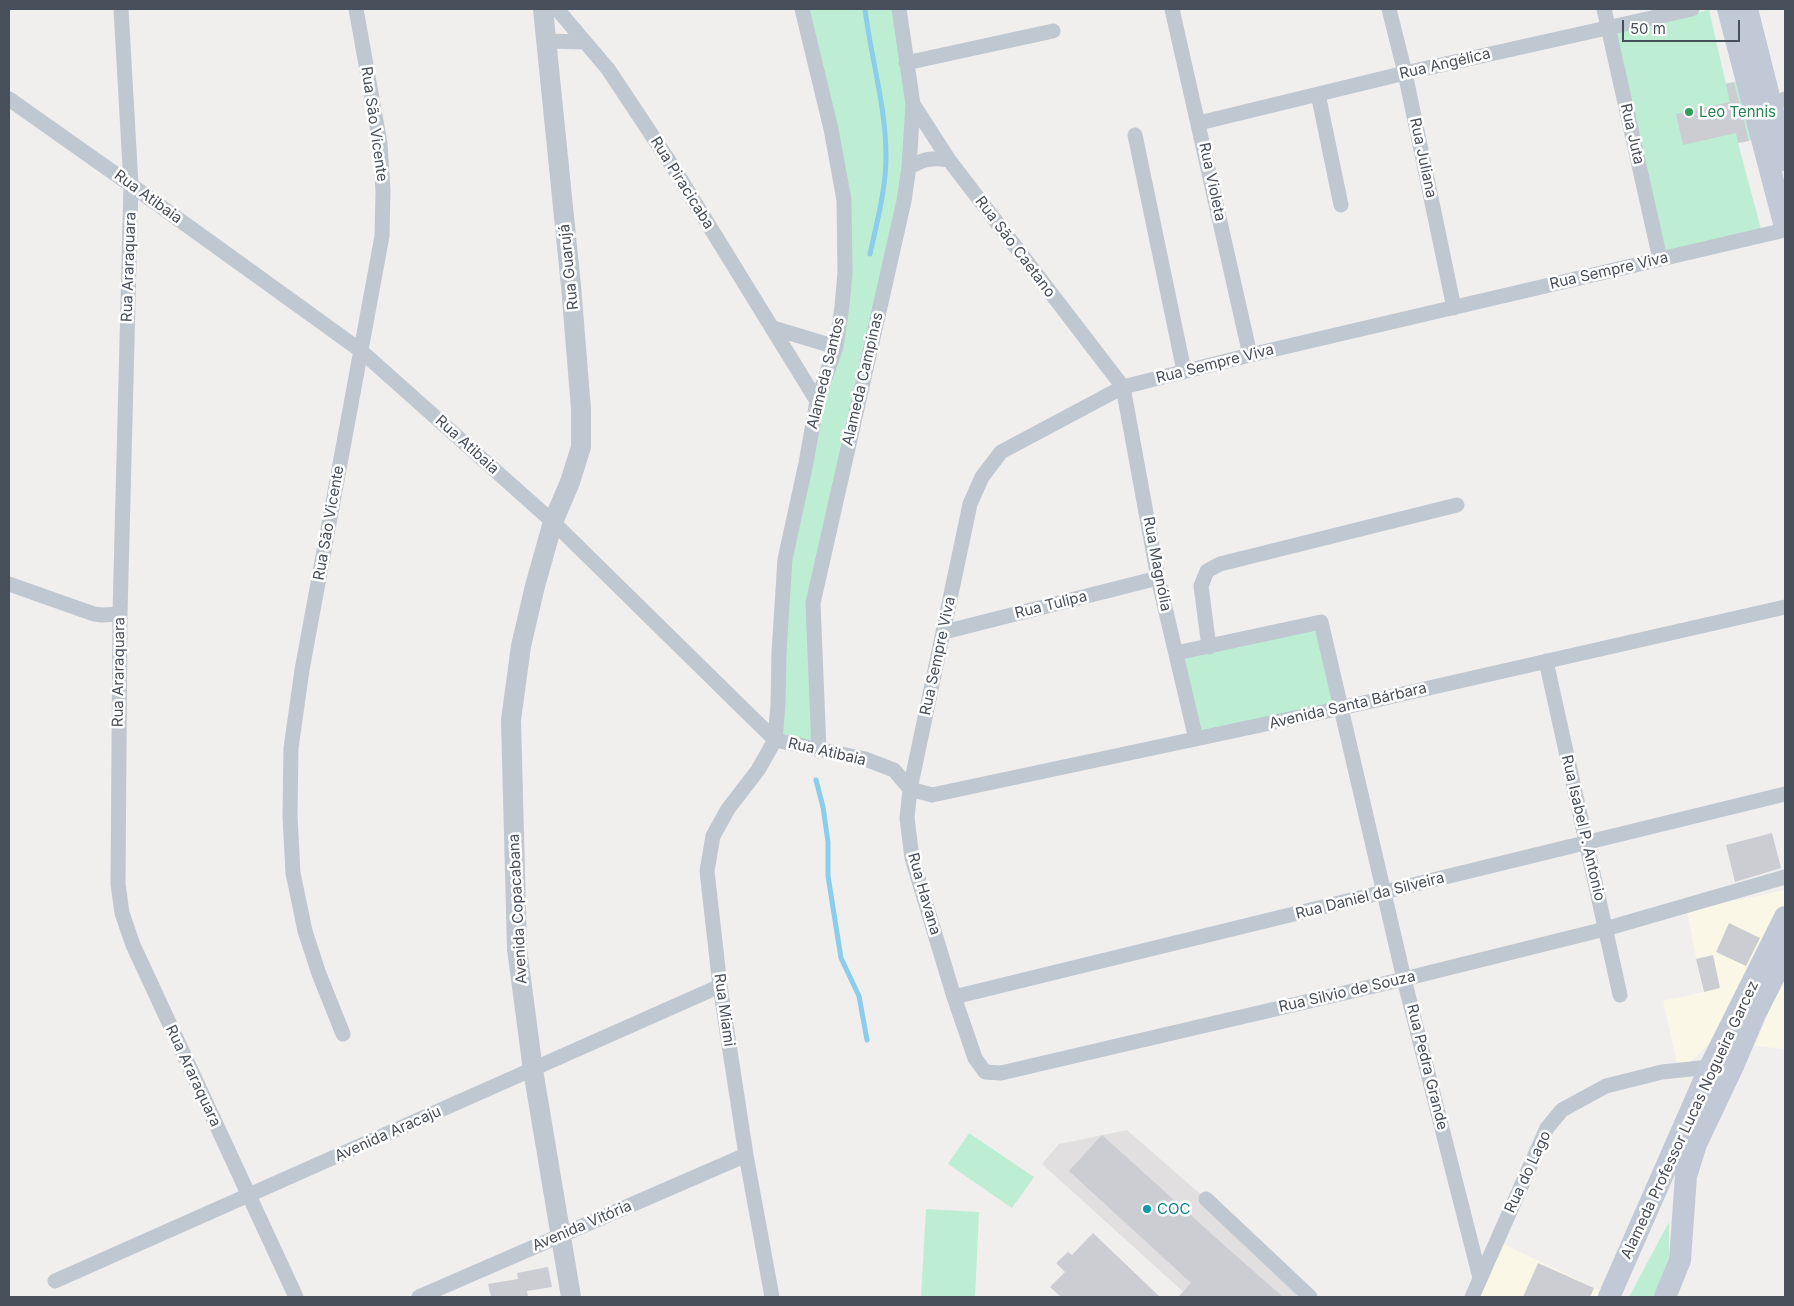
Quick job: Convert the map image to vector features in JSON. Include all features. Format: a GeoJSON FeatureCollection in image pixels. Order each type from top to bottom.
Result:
{"type":"FeatureCollection","features":[{"type":"Feature","properties":{"kind":"main road"},"geometry":{"type":"LineString","coordinates":[[1728,9],[1785,228]]}},
{"type":"Feature","properties":{"kind":"main road"},"geometry":{"type":"LineString","coordinates":[[1747,9],[1778,103],[1785,160]]}},
{"type":"Feature","properties":{"kind":"main road","name":"Alameda Professor Lucas Nogueira Garcez"},"geometry":{"type":"LineString","coordinates":[[1609,1297],[1710,1067],[1785,916]]}},
{"type":"Feature","properties":{"kind":"main road","name":"Alameda Professor Lucas Nogueira Garcez"},"geometry":{"type":"LineString","coordinates":[[1665,1297],[1680,1260],[1686,1176],[1696,1144],[1755,1014],[1785,955]]}},
{"type":"Feature","properties":{"kind":"street","name":"Rua Araraquara"},"geometry":{"type":"LineString","coordinates":[[122,9],[131,185],[120,614],[118,884],[122,913],[133,945],[296,1297]]}},
{"type":"Feature","properties":{"kind":"street","name":"Rua São Vicente"},"geometry":{"type":"LineString","coordinates":[[343,1034],[319,974],[305,931],[293,873],[290,816],[291,748],[302,670],[382,236],[383,191],[380,142],[356,9]]}},
{"type":"Feature","properties":{"kind":"street","name":"Rua Guarujá"},"geometry":{"type":"LineString","coordinates":[[543,9],[571,286],[581,409],[581,447],[570,482],[553,522]]}},
{"type":"Feature","properties":{"kind":"street","name":"Rua Piracicaba"},"geometry":{"type":"LineString","coordinates":[[558,9],[608,70],[673,167],[817,401]]}},
{"type":"Feature","properties":{"kind":"street","name":"Alameda Santos"},"geometry":{"type":"LineString","coordinates":[[775,740],[785,559],[806,463],[817,401],[836,347],[845,273],[844,200],[831,129],[802,9]]}},
{"type":"Feature","properties":{"kind":"street","name":"Alameda Campinas"},"geometry":{"type":"LineString","coordinates":[[819,750],[813,603],[904,201],[908,168],[913,104],[899,9]]}},
{"type":"Feature","properties":{"kind":"street","name":"Rua Violeta"},"geometry":{"type":"LineString","coordinates":[[1172,9],[1250,355]]}},
{"type":"Feature","properties":{"kind":"street","name":"Rua Juliana"},"geometry":{"type":"LineString","coordinates":[[1389,9],[1405,73],[1454,308]]}},
{"type":"Feature","properties":{"kind":"street","name":"Rua Juta"},"geometry":{"type":"LineString","coordinates":[[1604,9],[1660,259]]}},
{"type":"Feature","properties":{"kind":"street","name":"Rua Angélica"},"geometry":{"type":"LineString","coordinates":[[1199,123],[1405,73],[1692,9]]}},
{"type":"Feature","properties":{"kind":"street"},"geometry":{"type":"LineString","coordinates":[[906,63],[1053,31]]}},
{"type":"Feature","properties":{"kind":"street"},"geometry":{"type":"LineString","coordinates":[[546,41],[585,42]]}},
{"type":"Feature","properties":{"kind":"street"},"geometry":{"type":"LineString","coordinates":[[1318,94],[1341,205]]}},
{"type":"Feature","properties":{"kind":"street","name":"Rua Atibaia"},"geometry":{"type":"LineString","coordinates":[[9,100],[131,185],[360,350],[553,522],[775,740],[865,759],[894,770],[910,789]]}},
{"type":"Feature","properties":{"kind":"street","name":"Rua São Caetano"},"geometry":{"type":"LineString","coordinates":[[913,104],[949,160],[1123,387]]}},
{"type":"Feature","properties":{"kind":"street"},"geometry":{"type":"LineString","coordinates":[[1135,135],[1184,371]]}},
{"type":"Feature","properties":{"kind":"street"},"geometry":{"type":"LineString","coordinates":[[908,168],[922,160],[934,157],[949,160]]}},
{"type":"Feature","properties":{"kind":"street","name":"Rua Sempre Viva"},"geometry":{"type":"LineString","coordinates":[[910,789],[970,504],[982,477],[1001,452],[1123,387],[1785,228]]}},
{"type":"Feature","properties":{"kind":"street"},"geometry":{"type":"LineString","coordinates":[[773,328],[836,347]]}},
{"type":"Feature","properties":{"kind":"street","name":"Rua Magnólia"},"geometry":{"type":"LineString","coordinates":[[1123,387],[1158,578],[1196,739]]}},
{"type":"Feature","properties":{"kind":"street"},"geometry":{"type":"LineString","coordinates":[[1176,653],[1208,647],[1201,586],[1207,572],[1220,564],[1457,505]]}},
{"type":"Feature","properties":{"kind":"street","name":"Avenida Copacabana"},"geometry":{"type":"LineString","coordinates":[[553,522],[535,586],[522,646],[511,720],[517,949],[532,1070],[571,1297]]}},
{"type":"Feature","properties":{"kind":"street","name":"Rua Tulipa"},"geometry":{"type":"LineString","coordinates":[[944,632],[1158,578]]}},
{"type":"Feature","properties":{"kind":"street"},"geometry":{"type":"LineString","coordinates":[[9,584],[94,614],[120,614]]}},
{"type":"Feature","properties":{"kind":"street","name":"Avenida Santa Bárbara"},"geometry":{"type":"LineString","coordinates":[[910,789],[932,795],[1341,708],[1785,606]]}},
{"type":"Feature","properties":{"kind":"street","name":"Rua Pedra Grande"},"geometry":{"type":"LineString","coordinates":[[1208,647],[1321,622],[1404,979],[1480,1278]]}},
{"type":"Feature","properties":{"kind":"street","name":"Rua Isabel P. Antonio"},"geometry":{"type":"LineString","coordinates":[[1546,661],[1620,996]]}},
{"type":"Feature","properties":{"kind":"street","name":"Rua Miami"},"geometry":{"type":"LineString","coordinates":[[772,1297],[746,1155],[720,986],[707,871],[713,836],[728,808],[758,770],[775,740]]}},
{"type":"Feature","properties":{"kind":"street","name":"Rua Havana"},"geometry":{"type":"LineString","coordinates":[[910,789],[907,818],[912,858],[954,997]]}},
{"type":"Feature","properties":{"kind":"street","name":"Rua Daniel da Silveira"},"geometry":{"type":"LineString","coordinates":[[954,997],[1785,794]]}},
{"type":"Feature","properties":{"kind":"street","name":"Rua Silvio de Souza"},"geometry":{"type":"LineString","coordinates":[[954,997],[975,1058],[985,1072],[1001,1073],[1404,979],[1605,929],[1785,877]]}},
{"type":"Feature","properties":{"kind":"street","name":"Avenida Aracaju"},"geometry":{"type":"LineString","coordinates":[[55,1281],[720,986]]}},
{"type":"Feature","properties":{"kind":"street","name":"Rua do Lago"},"geometry":{"type":"LineString","coordinates":[[1472,1297],[1547,1128],[1562,1110],[1606,1086],[1662,1072],[1710,1067]]}},
{"type":"Feature","properties":{"kind":"street","name":"Avenida Vitória"},"geometry":{"type":"LineString","coordinates":[[419,1297],[746,1155]]}},
{"type":"Feature","properties":{"kind":"street"},"geometry":{"type":"LineString","coordinates":[[1206,1199],[1310,1297]]}},
{"type":"Feature","properties":{"kind":"shaded area"},"geometry":{"type":"Polygon","coordinates":[[[1785,890],[1785,960],[1742,1013],[1679,1072],[1663,1001],[1703,992],[1687,911],[1785,890]]]}},
{"type":"Feature","properties":{"kind":"shaded area"},"geometry":{"type":"Polygon","coordinates":[[[1785,973],[1785,1049],[1755,1046],[1785,973]]]}},
{"type":"Feature","properties":{"kind":"shaded area"},"geometry":{"type":"Polygon","coordinates":[[[1127,1130],[1206,1199],[1310,1297],[1189,1297],[1042,1164],[1059,1144],[1127,1130]]]}},
{"type":"Feature","properties":{"kind":"shaded area"},"geometry":{"type":"Polygon","coordinates":[[[1497,1241],[1614,1297],[1472,1297],[1497,1241]]]}},
{"type":"Feature","properties":{"kind":"green space"},"geometry":{"type":"Polygon","coordinates":[[[802,9],[899,9],[906,63],[909,167],[813,603],[819,750],[775,740],[785,559],[836,347],[844,200],[802,9]]]}},
{"type":"Feature","properties":{"kind":"green space","name":"Leo Tennis"},"geometry":{"type":"Polygon","coordinates":[[[1709,10],[1726,84],[1738,81],[1752,140],[1738,143],[1761,229],[1664,252],[1616,30],[1709,10]]]}},
{"type":"Feature","properties":{"kind":"green space"},"geometry":{"type":"Polygon","coordinates":[[[1321,622],[1341,708],[1196,739],[1176,653],[1321,622]]]}},
{"type":"Feature","properties":{"kind":"green space"},"geometry":{"type":"Polygon","coordinates":[[[969,1133],[1034,1177],[1012,1208],[948,1164],[969,1133]]]}},
{"type":"Feature","properties":{"kind":"green space"},"geometry":{"type":"Polygon","coordinates":[[[926,1209],[979,1212],[975,1297],[921,1297],[926,1209]]]}},
{"type":"Feature","properties":{"kind":"green space"},"geometry":{"type":"Polygon","coordinates":[[[1669,1222],[1669,1256],[1655,1297],[1629,1297],[1669,1222]]]}},
{"type":"Feature","properties":{"kind":"building"},"geometry":{"type":"Polygon","coordinates":[[[1734,82],[1749,141],[1738,143],[1736,133],[1683,145],[1676,114],[1730,102],[1726,84],[1734,82]]]}},
{"type":"Feature","properties":{"kind":"building"},"geometry":{"type":"Polygon","coordinates":[[[1772,833],[1781,868],[1735,882],[1726,845],[1772,833]]]}},
{"type":"Feature","properties":{"kind":"building"},"geometry":{"type":"Polygon","coordinates":[[[1729,923],[1760,938],[1746,966],[1716,952],[1729,923]]]}},
{"type":"Feature","properties":{"kind":"building"},"geometry":{"type":"Polygon","coordinates":[[[1713,955],[1720,988],[1704,992],[1696,959],[1713,955]]]}},
{"type":"Feature","properties":{"kind":"building","name":"COC"},"geometry":{"type":"Polygon","coordinates":[[[1102,1135],[1283,1297],[1178,1297],[1191,1283],[1069,1171],[1102,1135]]]}},
{"type":"Feature","properties":{"kind":"building"},"geometry":{"type":"Polygon","coordinates":[[[1093,1233],[1160,1297],[1061,1297],[1050,1287],[1065,1272],[1056,1263],[1068,1252],[1072,1255],[1093,1233]]]}},
{"type":"Feature","properties":{"kind":"building"},"geometry":{"type":"Polygon","coordinates":[[[1538,1263],[1594,1288],[1590,1297],[1523,1297],[1538,1263]]]}},
{"type":"Feature","properties":{"kind":"building"},"geometry":{"type":"Polygon","coordinates":[[[548,1267],[552,1287],[527,1291],[528,1297],[491,1297],[488,1284],[518,1279],[517,1273],[548,1267]]]}},
{"type":"Feature","properties":{"kind":"waterway"},"geometry":{"type":"LineString","coordinates":[[865,9],[884,119],[886,156],[883,193],[870,254]]}},
{"type":"Feature","properties":{"kind":"waterway"},"geometry":{"type":"LineString","coordinates":[[816,780],[823,807],[828,842],[828,876],[841,958],[859,996],[867,1040]]}},
{"type":"Feature","properties":{"kind":"place","name":"Leo Tennis"},"geometry":{"type":"Point","coordinates":[1689,112]}},
{"type":"Feature","properties":{"kind":"place","name":"COC"},"geometry":{"type":"Point","coordinates":[1147,1209]}}]}
